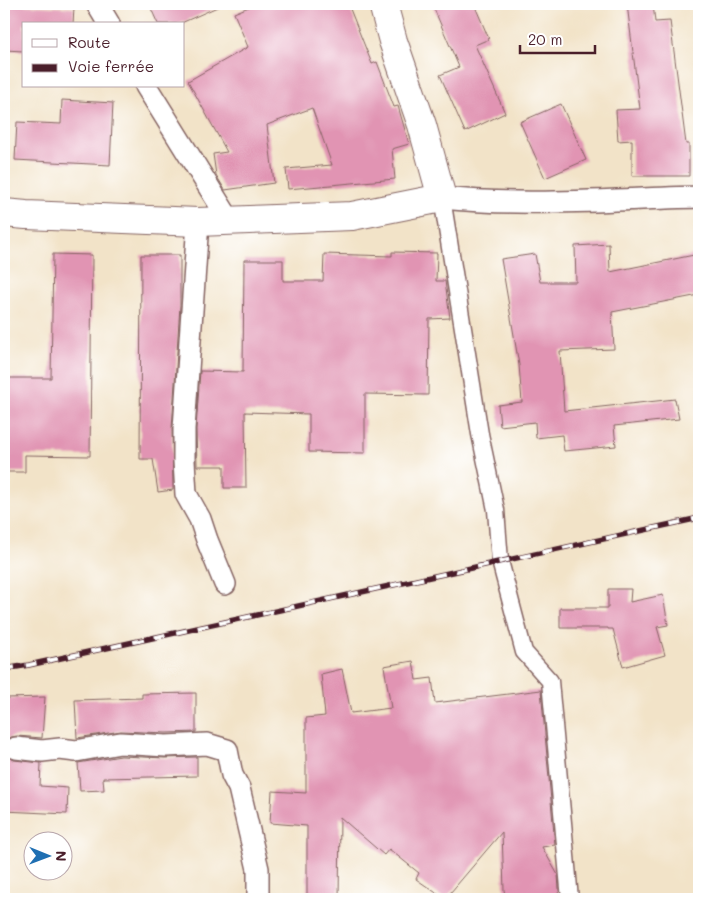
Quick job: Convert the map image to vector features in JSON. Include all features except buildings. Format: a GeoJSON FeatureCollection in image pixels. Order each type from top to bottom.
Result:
{"type":"FeatureCollection","features":[{"type":"Feature","properties":{"kind":"street"},"geometry":{"type":"LineString","coordinates":[[97,4],[108,22]]}},
{"type":"Feature","properties":{"kind":"street"},"geometry":{"type":"LineString","coordinates":[[382,4],[392,41],[422,125],[442,198],[480,434],[496,510],[500,561],[524,652],[550,681],[570,899]]}},
{"type":"Feature","properties":{"kind":"street"},"geometry":{"type":"LineString","coordinates":[[147,88],[230,221]]}},
{"type":"Feature","properties":{"kind":"street"},"geometry":{"type":"LineString","coordinates":[[4,213],[198,222],[352,216],[442,198],[485,202],[541,203],[699,197]]}},
{"type":"Feature","properties":{"kind":"street"},"geometry":{"type":"LineString","coordinates":[[198,222],[184,428],[184,469],[186,494],[200,519],[225,584]]}},
{"type":"Feature","properties":{"kind":"street"},"geometry":{"type":"LineString","coordinates":[[16,748],[42,751],[60,749],[76,751],[120,743],[166,746],[206,744],[227,750],[232,775],[239,788],[258,870],[258,899]]}},
{"type":"Feature","properties":{"kind":"railway"},"geometry":{"type":"LineString","coordinates":[[4,669],[699,518]]}}]}
